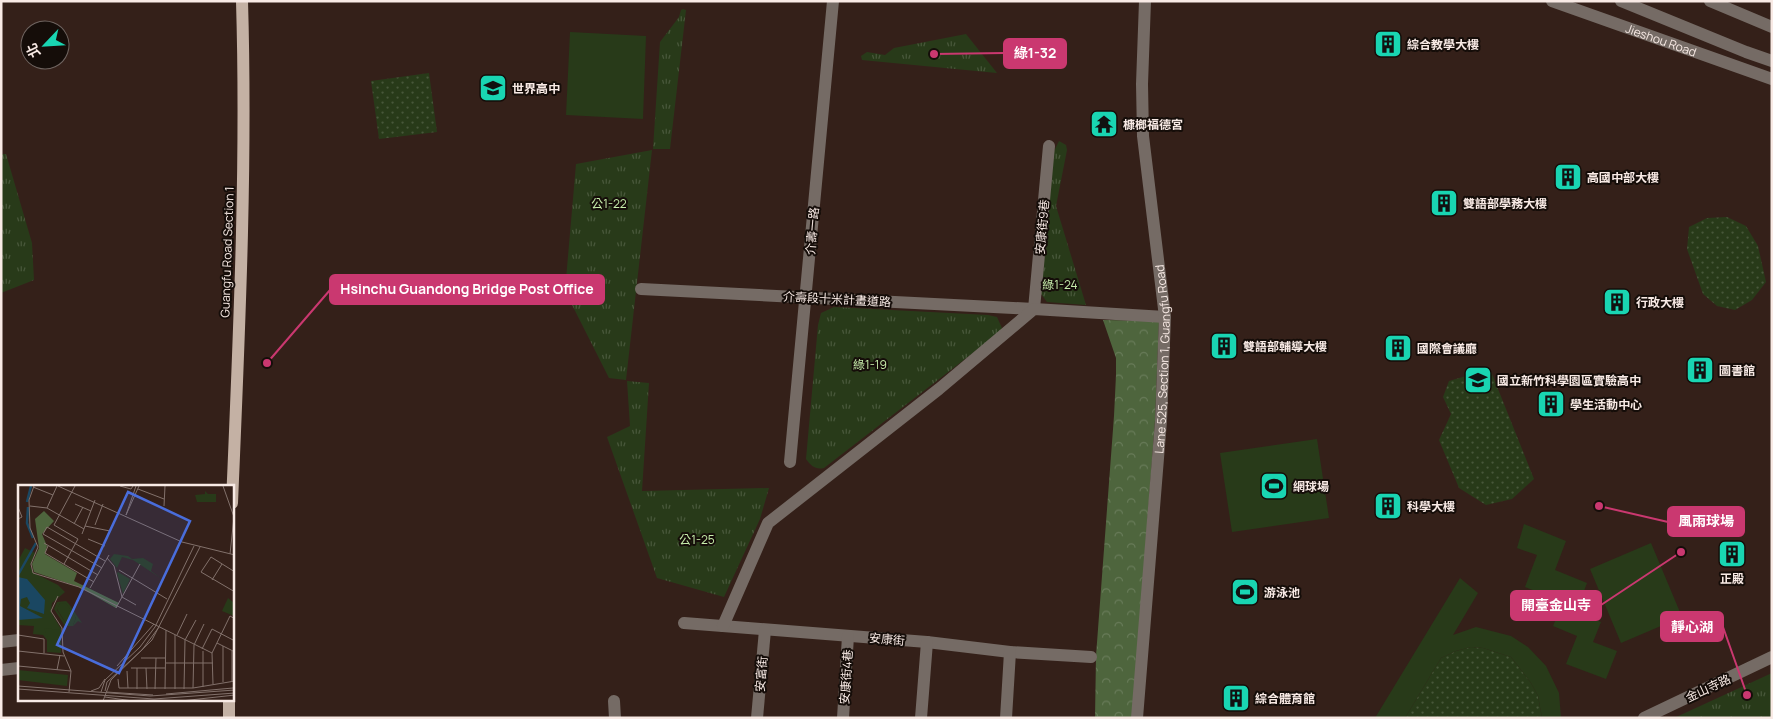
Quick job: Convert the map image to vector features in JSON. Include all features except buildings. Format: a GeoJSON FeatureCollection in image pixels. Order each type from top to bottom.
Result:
{"type":"FeatureCollection","features":[{"type":"Feature","properties":{"kind":"main road","name":"Guangfu Road Section 1"},"geometry":{"type":"LineString","coordinates":[[233,485],[242,220],[242,1]]}},
{"type":"Feature","properties":{"kind":"main road"},"geometry":{"type":"LineString","coordinates":[[229,702],[229,718]]}},
{"type":"Feature","properties":{"kind":"street","name":"介壽一路"},"geometry":{"type":"LineString","coordinates":[[790,462],[833,1]]}},
{"type":"Feature","properties":{"kind":"street","name":"Lane 525, Section 1, Guangfu Road"},"geometry":{"type":"LineString","coordinates":[[1137,718],[1161,421],[1165,317],[1143,136],[1142,84],[1145,1]]}},
{"type":"Feature","properties":{"kind":"street","name":"Jieshou Road"},"geometry":{"type":"LineString","coordinates":[[1552,1],[1772,79]]}},
{"type":"Feature","properties":{"kind":"street","name":"Jieshou Road"},"geometry":{"type":"LineString","coordinates":[[1621,1],[1737,49],[1772,61]]}},
{"type":"Feature","properties":{"kind":"street"},"geometry":{"type":"LineString","coordinates":[[1710,1],[1772,27]]}},
{"type":"Feature","properties":{"kind":"street","name":"安康街9巷"},"geometry":{"type":"LineString","coordinates":[[1034,308],[1049,146]]}},
{"type":"Feature","properties":{"kind":"street","name":"介壽段十米計畫道路"},"geometry":{"type":"LineString","coordinates":[[641,289],[1034,308],[1165,317]]}},
{"type":"Feature","properties":{"kind":"street"},"geometry":{"type":"LineString","coordinates":[[723,626],[768,523],[939,389],[1034,308]]}},
{"type":"Feature","properties":{"kind":"street","name":"安康街"},"geometry":{"type":"LineString","coordinates":[[684,623],[927,642],[1010,652],[1091,657]]}},
{"type":"Feature","properties":{"kind":"street","name":"安富街"},"geometry":{"type":"LineString","coordinates":[[757,718],[765,630]]}},
{"type":"Feature","properties":{"kind":"street","name":"安康街4巷"},"geometry":{"type":"LineString","coordinates":[[843,718],[848,636]]}},
{"type":"Feature","properties":{"kind":"street"},"geometry":{"type":"LineString","coordinates":[[1,642],[18,640]]}},
{"type":"Feature","properties":{"kind":"street"},"geometry":{"type":"LineString","coordinates":[[921,718],[927,642]]}},
{"type":"Feature","properties":{"kind":"street"},"geometry":{"type":"LineString","coordinates":[[1006,718],[1010,652]]}},
{"type":"Feature","properties":{"kind":"street","name":"金山寺路"},"geometry":{"type":"LineString","coordinates":[[1644,718],[1772,657]]}},
{"type":"Feature","properties":{"kind":"street"},"geometry":{"type":"LineString","coordinates":[[1,670],[18,668]]}},
{"type":"Feature","properties":{"kind":"street"},"geometry":{"type":"LineString","coordinates":[[614,701],[615,718]]}},
{"type":"Feature","properties":{"kind":"green space"},"geometry":{"type":"Polygon","coordinates":[[[683,9],[686,10],[670,149],[653,149],[660,42],[683,9]]]}},
{"type":"Feature","properties":{"kind":"green space"},"geometry":{"type":"Polygon","coordinates":[[[570,32],[646,36],[643,119],[566,115],[570,32]]]}},
{"type":"Feature","properties":{"kind":"green space"},"geometry":{"type":"Polygon","coordinates":[[[966,34],[997,73],[862,60],[861,56],[867,52],[885,55],[894,48],[966,34]]]}},
{"type":"Feature","properties":{"kind":"green space"},"geometry":{"type":"Polygon","coordinates":[[[429,73],[437,132],[379,139],[371,81],[429,73]]]}},
{"type":"Feature","properties":{"kind":"green space","name":"綠1-24"},"geometry":{"type":"Polygon","coordinates":[[[1059,141],[1066,145],[1067,150],[1056,206],[1086,305],[1047,302],[1041,294],[1054,151],[1059,141]]]}},
{"type":"Feature","properties":{"kind":"green space","name":"公1-22"},"geometry":{"type":"Polygon","coordinates":[[[652,150],[626,380],[609,378],[565,291],[576,164],[652,150]]]}},
{"type":"Feature","properties":{"kind":"green space"},"geometry":{"type":"Polygon","coordinates":[[[1,154],[6,154],[32,243],[34,280],[1,293],[1,154]]]}},
{"type":"Feature","properties":{"kind":"green space"},"geometry":{"type":"Polygon","coordinates":[[[1727,217],[1746,226],[1758,246],[1766,282],[1752,300],[1735,310],[1717,306],[1703,294],[1687,249],[1689,227],[1707,218],[1727,217]]]}},
{"type":"Feature","properties":{"kind":"green space","name":"綠1-19"},"geometry":{"type":"Polygon","coordinates":[[[834,307],[988,315],[997,317],[1002,328],[1000,332],[824,468],[816,468],[806,459],[818,325],[821,313],[834,307]]]}},
{"type":"Feature","properties":{"kind":"green space"},"geometry":{"type":"Polygon","coordinates":[[[1103,320],[1159,321],[1155,420],[1133,718],[1095,718],[1096,656],[1116,375],[1116,358],[1103,320]]]}},
{"type":"Feature","properties":{"kind":"green space"},"geometry":{"type":"Polygon","coordinates":[[[1490,369],[1534,479],[1512,499],[1486,505],[1459,488],[1439,440],[1451,414],[1443,397],[1449,381],[1490,369]]]}},
{"type":"Feature","properties":{"kind":"green space","name":"公1-25"},"geometry":{"type":"Polygon","coordinates":[[[627,381],[649,383],[642,491],[769,488],[760,519],[724,597],[657,578],[607,437],[630,426],[627,381]]]}},
{"type":"Feature","properties":{"kind":"green space","name":"網球場"},"geometry":{"type":"Polygon","coordinates":[[[1317,439],[1329,518],[1232,532],[1220,453],[1317,439]]]}},
{"type":"Feature","properties":{"kind":"green space"},"geometry":{"type":"Polygon","coordinates":[[[1524,524],[1566,541],[1555,570],[1587,583],[1576,612],[1601,622],[1593,642],[1617,651],[1606,679],[1566,664],[1577,636],[1553,626],[1563,602],[1525,587],[1537,555],[1517,548],[1524,524]]]}},
{"type":"Feature","properties":{"kind":"green space"},"geometry":{"type":"Polygon","coordinates":[[[1651,543],[1682,617],[1621,643],[1590,569],[1651,543]]]}},
{"type":"Feature","properties":{"kind":"green space"},"geometry":{"type":"Polygon","coordinates":[[[1460,578],[1478,593],[1453,635],[1476,627],[1511,636],[1528,647],[1546,666],[1559,693],[1561,718],[1542,718],[1538,696],[1531,683],[1511,657],[1483,648],[1471,647],[1441,658],[1405,718],[1375,718],[1460,578]]]}},
{"type":"Feature","properties":{"kind":"green space"},"geometry":{"type":"Polygon","coordinates":[[[1471,647],[1483,648],[1511,657],[1531,683],[1538,696],[1542,718],[1405,718],[1441,658],[1471,647]]]}},
{"type":"Feature","properties":{"kind":"green space"},"geometry":{"type":"Polygon","coordinates":[[[1772,673],[1772,718],[1674,718],[1772,673]]]}},
{"type":"Feature","properties":{"kind":"place","name":"綜合教學大樓"},"geometry":{"type":"Point","coordinates":[1388,44]}},
{"type":"Feature","properties":{"kind":"place","name":"綠1-32"},"geometry":{"type":"Point","coordinates":[934,54]}},
{"type":"Feature","properties":{"kind":"place","name":"世界高中"},"geometry":{"type":"Point","coordinates":[493,88]}},
{"type":"Feature","properties":{"kind":"place","name":"槺榔福德宮"},"geometry":{"type":"Point","coordinates":[1104,124]}},
{"type":"Feature","properties":{"kind":"place","name":"高國中部大樓"},"geometry":{"type":"Point","coordinates":[1568,177]}},
{"type":"Feature","properties":{"kind":"place","name":"雙語部學務大樓"},"geometry":{"type":"Point","coordinates":[1444,203]}},
{"type":"Feature","properties":{"kind":"place","name":"行政大樓"},"geometry":{"type":"Point","coordinates":[1617,302]}},
{"type":"Feature","properties":{"kind":"place","name":"雙語部輔導大樓"},"geometry":{"type":"Point","coordinates":[1224,346]}},
{"type":"Feature","properties":{"kind":"place","name":"國際會議廳"},"geometry":{"type":"Point","coordinates":[1398,348]}},
{"type":"Feature","properties":{"kind":"place","name":"Hsinchu Guandong Bridge Post Office"},"geometry":{"type":"Point","coordinates":[267,363]}},
{"type":"Feature","properties":{"kind":"place","name":"圖書館"},"geometry":{"type":"Point","coordinates":[1700,370]}},
{"type":"Feature","properties":{"kind":"place","name":"國立新竹科學園區實驗高中"},"geometry":{"type":"Point","coordinates":[1478,380]}},
{"type":"Feature","properties":{"kind":"place","name":"學生活動中心"},"geometry":{"type":"Point","coordinates":[1551,404]}},
{"type":"Feature","properties":{"kind":"place","name":"網球場"},"geometry":{"type":"Point","coordinates":[1274,486]}},
{"type":"Feature","properties":{"kind":"place","name":"科學大樓"},"geometry":{"type":"Point","coordinates":[1388,506]}},
{"type":"Feature","properties":{"kind":"place","name":"風雨球場"},"geometry":{"type":"Point","coordinates":[1599,506]}},
{"type":"Feature","properties":{"kind":"place","name":"開臺金山寺"},"geometry":{"type":"Point","coordinates":[1681,552]}},
{"type":"Feature","properties":{"kind":"place","name":"正殿"},"geometry":{"type":"Point","coordinates":[1732,554]}},
{"type":"Feature","properties":{"kind":"place","name":"游泳池"},"geometry":{"type":"Point","coordinates":[1245,592]}},
{"type":"Feature","properties":{"kind":"place","name":"靜心湖"},"geometry":{"type":"Point","coordinates":[1747,695]}},
{"type":"Feature","properties":{"kind":"place","name":"綜合體育館"},"geometry":{"type":"Point","coordinates":[1236,698]}}]}
